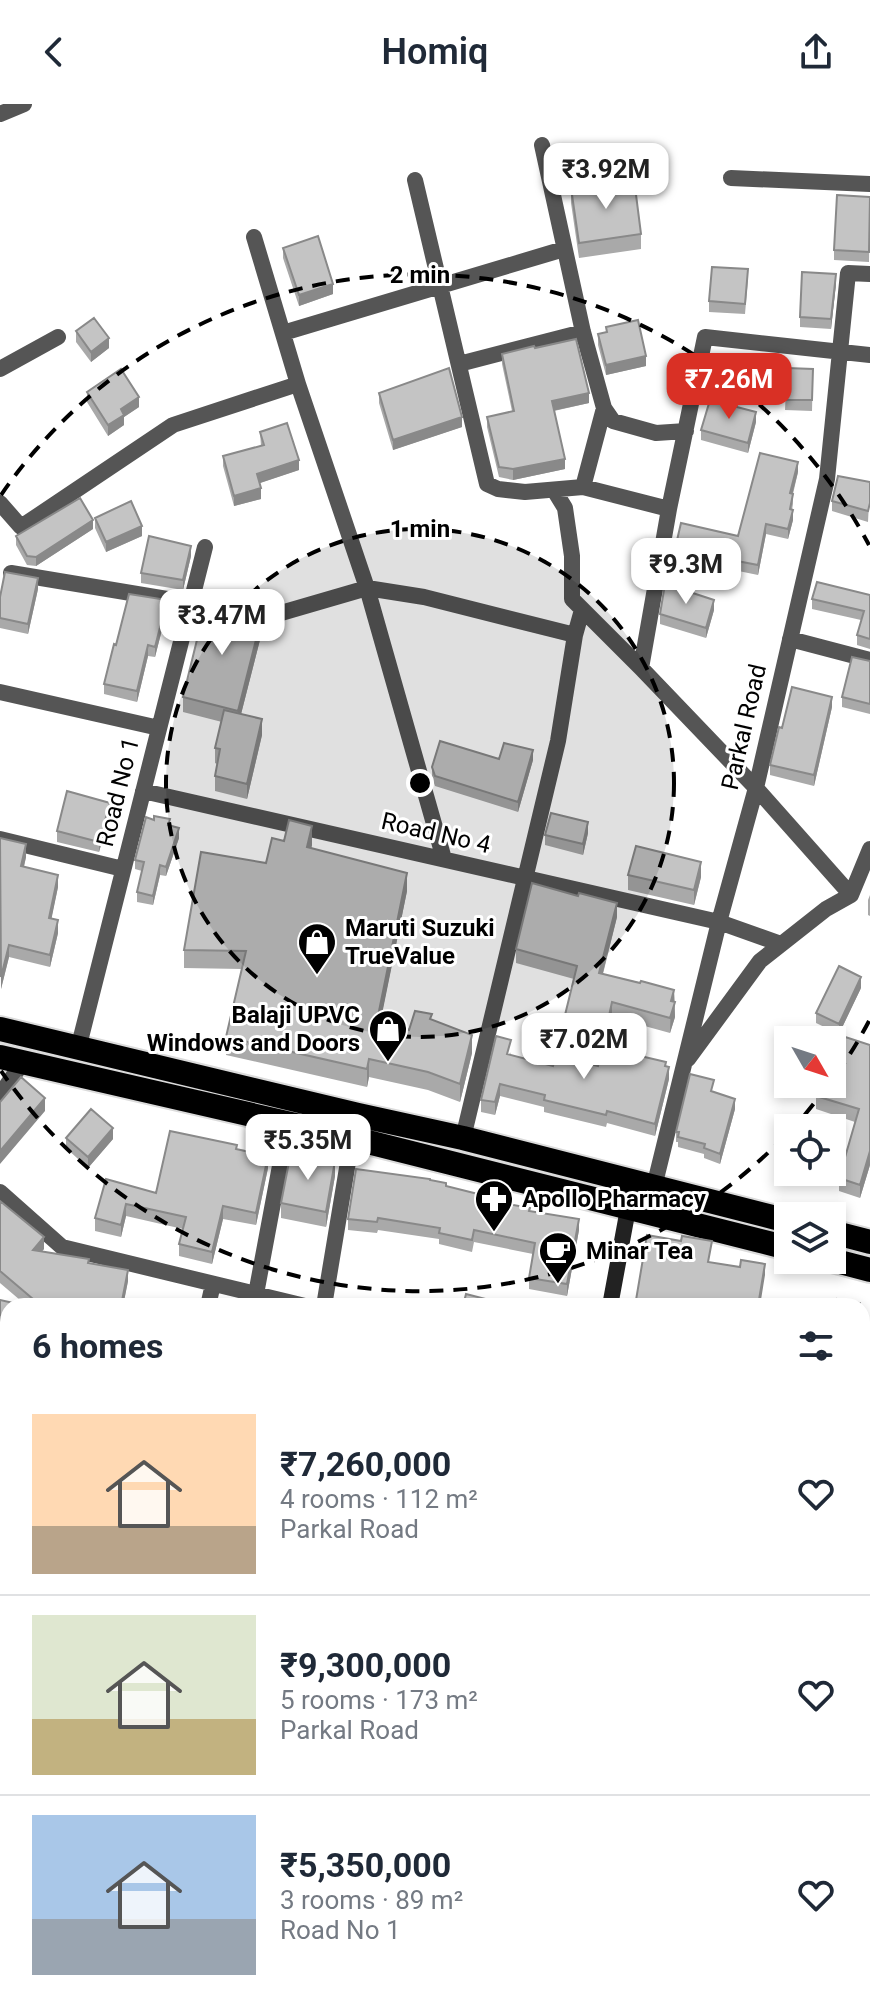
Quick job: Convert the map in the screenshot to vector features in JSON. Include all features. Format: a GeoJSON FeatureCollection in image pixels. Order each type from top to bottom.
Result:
{"type":"FeatureCollection","features":[{"type":"Feature","properties":{"kind":"highway"},"geometry":{"type":"LineString","coordinates":[[0,1029],[463,1138],[774,1217]]}},
{"type":"Feature","properties":{"kind":"highway"},"geometry":{"type":"LineString","coordinates":[[12,1060],[352,1138],[774,1244]]}},
{"type":"Feature","properties":{"kind":"highway"},"geometry":{"type":"LineString","coordinates":[[846,1236],[870,1242]]}},
{"type":"Feature","properties":{"kind":"highway"},"geometry":{"type":"LineString","coordinates":[[846,1264],[870,1270]]}},
{"type":"Feature","properties":{"kind":"street"},"geometry":{"type":"LineString","coordinates":[[0,114],[24,104]]}},
{"type":"Feature","properties":{"kind":"street"},"geometry":{"type":"LineString","coordinates":[[542,145],[583,332],[604,408],[613,421],[656,433],[686,431]]}},
{"type":"Feature","properties":{"kind":"street"},"geometry":{"type":"LineString","coordinates":[[731,178],[870,184]]}},
{"type":"Feature","properties":{"kind":"street"},"geometry":{"type":"LineString","coordinates":[[415,180],[487,484],[498,489],[525,492],[583,487],[669,509]]}},
{"type":"Feature","properties":{"kind":"street"},"geometry":{"type":"LineString","coordinates":[[254,237],[298,384],[367,588],[444,859]]}},
{"type":"Feature","properties":{"kind":"street"},"geometry":{"type":"LineString","coordinates":[[283,333],[564,249]]}},
{"type":"Feature","properties":{"kind":"street","name":"Parkal Road"},"geometry":{"type":"LineString","coordinates":[[611,1298],[628,1207],[643,1184],[682,1068],[756,788],[827,479],[848,273],[870,274]]}},
{"type":"Feature","properties":{"kind":"street"},"geometry":{"type":"LineString","coordinates":[[459,364],[583,332]]}},
{"type":"Feature","properties":{"kind":"street"},"geometry":{"type":"LineString","coordinates":[[0,369],[58,337]]}},
{"type":"Feature","properties":{"kind":"street"},"geometry":{"type":"LineString","coordinates":[[641,668],[669,509],[705,337],[870,355]]}},
{"type":"Feature","properties":{"kind":"street"},"geometry":{"type":"LineString","coordinates":[[0,503],[21,527],[173,425],[298,384]]}},
{"type":"Feature","properties":{"kind":"street"},"geometry":{"type":"LineString","coordinates":[[583,487],[604,408]]}},
{"type":"Feature","properties":{"kind":"street"},"geometry":{"type":"LineString","coordinates":[[554,490],[565,508],[572,556],[572,599],[756,788],[851,895]]}},
{"type":"Feature","properties":{"kind":"street","name":"Road No 1"},"geometry":{"type":"LineString","coordinates":[[78,1049],[205,547]]}},
{"type":"Feature","properties":{"kind":"street"},"geometry":{"type":"LineString","coordinates":[[11,573],[191,603],[257,620],[367,588],[424,597],[575,635]]}},
{"type":"Feature","properties":{"kind":"street"},"geometry":{"type":"LineString","coordinates":[[463,1138],[558,741],[582,610]]}},
{"type":"Feature","properties":{"kind":"street"},"geometry":{"type":"LineString","coordinates":[[790,639],[870,660]]}},
{"type":"Feature","properties":{"kind":"street"},"geometry":{"type":"LineString","coordinates":[[0,692],[159,728]]}},
{"type":"Feature","properties":{"kind":"street","name":"Road No 4"},"geometry":{"type":"LineString","coordinates":[[143,791],[719,922],[781,944]]}},
{"type":"Feature","properties":{"kind":"street"},"geometry":{"type":"LineString","coordinates":[[0,839],[123,869]]}},
{"type":"Feature","properties":{"kind":"street"},"geometry":{"type":"LineString","coordinates":[[682,1068],[760,961],[826,909],[851,895],[870,849]]}},
{"type":"Feature","properties":{"kind":"street"},"geometry":{"type":"LineString","coordinates":[[0,1095],[12,1060]]}},
{"type":"Feature","properties":{"kind":"street"},"geometry":{"type":"LineString","coordinates":[[256,1294],[288,1123]]}},
{"type":"Feature","properties":{"kind":"street"},"geometry":{"type":"LineString","coordinates":[[325,1298],[352,1138]]}},
{"type":"Feature","properties":{"kind":"street"},"geometry":{"type":"LineString","coordinates":[[0,1192],[62,1247],[272,1298]]}},
{"type":"Feature","properties":{"kind":"street"},"geometry":{"type":"LineString","coordinates":[[210,1298],[213,1284]]}},
{"type":"Feature","properties":{"kind":"building"},"geometry":{"type":"Polygon","coordinates":[[[634,179],[641,234],[579,243],[571,188],[634,179]]]}},
{"type":"Feature","properties":{"kind":"building"},"geometry":{"type":"Polygon","coordinates":[[[837,195],[870,197],[869,252],[834,250],[837,195]]]}},
{"type":"Feature","properties":{"kind":"building"},"geometry":{"type":"Polygon","coordinates":[[[318,236],[333,284],[299,295],[283,248],[318,236]]]}},
{"type":"Feature","properties":{"kind":"building"},"geometry":{"type":"Polygon","coordinates":[[[712,267],[748,269],[745,304],[709,301],[712,267]]]}},
{"type":"Feature","properties":{"kind":"building"},"geometry":{"type":"Polygon","coordinates":[[[802,272],[836,274],[831,319],[800,317],[802,272]]]}},
{"type":"Feature","properties":{"kind":"building"},"geometry":{"type":"Polygon","coordinates":[[[94,318],[109,338],[91,352],[76,331],[94,318]]]}},
{"type":"Feature","properties":{"kind":"building"},"geometry":{"type":"Polygon","coordinates":[[[638,320],[646,356],[606,365],[598,334],[607,332],[606,327],[638,320]]]}},
{"type":"Feature","properties":{"kind":"building"},"geometry":{"type":"Polygon","coordinates":[[[576,339],[589,393],[552,401],[565,459],[513,469],[499,467],[487,417],[514,411],[502,354],[576,339]]]}},
{"type":"Feature","properties":{"kind":"building"},"geometry":{"type":"Polygon","coordinates":[[[449,368],[462,417],[393,440],[379,393],[449,368]]]}},
{"type":"Feature","properties":{"kind":"building"},"geometry":{"type":"Polygon","coordinates":[[[787,368],[813,369],[812,400],[785,400],[787,368]]]}},
{"type":"Feature","properties":{"kind":"building"},"geometry":{"type":"Polygon","coordinates":[[[121,369],[139,397],[121,409],[124,415],[108,425],[87,392],[121,369]]]}},
{"type":"Feature","properties":{"kind":"building"},"geometry":{"type":"Polygon","coordinates":[[[710,400],[756,412],[748,443],[701,430],[710,400]]]}},
{"type":"Feature","properties":{"kind":"building"},"geometry":{"type":"Polygon","coordinates":[[[287,423],[299,460],[257,474],[261,488],[234,496],[223,456],[264,445],[260,432],[287,423]]]}},
{"type":"Feature","properties":{"kind":"building"},"geometry":{"type":"Polygon","coordinates":[[[760,453],[798,462],[790,493],[793,494],[790,509],[793,510],[788,529],[766,524],[758,565],[675,549],[681,523],[738,536],[760,453]]]}},
{"type":"Feature","properties":{"kind":"building"},"geometry":{"type":"Polygon","coordinates":[[[838,476],[870,482],[868,511],[832,501],[838,476]]]}},
{"type":"Feature","properties":{"kind":"building"},"geometry":{"type":"Polygon","coordinates":[[[80,498],[93,520],[36,557],[27,556],[16,536],[80,498]]]}},
{"type":"Feature","properties":{"kind":"building"},"geometry":{"type":"Polygon","coordinates":[[[131,501],[142,526],[106,542],[95,518],[131,501]]]}},
{"type":"Feature","properties":{"kind":"building"},"geometry":{"type":"Polygon","coordinates":[[[149,536],[191,546],[183,580],[141,573],[149,536]]]}},
{"type":"Feature","properties":{"kind":"building"},"geometry":{"type":"Polygon","coordinates":[[[5,572],[38,578],[28,624],[0,618],[5,572]]]}},
{"type":"Feature","properties":{"kind":"building"},"geometry":{"type":"Polygon","coordinates":[[[817,582],[870,595],[870,639],[857,635],[864,611],[812,599],[817,582]]]}},
{"type":"Feature","properties":{"kind":"building"},"geometry":{"type":"Polygon","coordinates":[[[665,584],[714,600],[706,628],[660,614],[665,584]]]}},
{"type":"Feature","properties":{"kind":"building"},"geometry":{"type":"Polygon","coordinates":[[[129,594],[167,600],[155,647],[148,645],[137,691],[104,684],[129,594]]]}},
{"type":"Feature","properties":{"kind":"building"},"geometry":{"type":"Polygon","coordinates":[[[206,603],[262,616],[238,711],[183,697],[206,603]]]}},
{"type":"Feature","properties":{"kind":"building"},"geometry":{"type":"Polygon","coordinates":[[[852,657],[870,661],[870,704],[842,697],[852,657]]]}},
{"type":"Feature","properties":{"kind":"building"},"geometry":{"type":"Polygon","coordinates":[[[792,687],[832,697],[814,775],[770,765],[792,687]]]}},
{"type":"Feature","properties":{"kind":"building"},"geometry":{"type":"Polygon","coordinates":[[[224,710],[262,719],[247,784],[215,776],[220,749],[215,748],[224,710]]]}},
{"type":"Feature","properties":{"kind":"building"},"geometry":{"type":"Polygon","coordinates":[[[440,741],[499,759],[504,743],[533,750],[518,802],[435,776],[432,767],[440,741]]]}},
{"type":"Feature","properties":{"kind":"building"},"geometry":{"type":"Polygon","coordinates":[[[67,791],[110,803],[99,842],[57,831],[67,791]]]}},
{"type":"Feature","properties":{"kind":"building"},"geometry":{"type":"Polygon","coordinates":[[[551,813],[588,822],[583,844],[545,835],[551,813]]]}},
{"type":"Feature","properties":{"kind":"building"},"geometry":{"type":"Polygon","coordinates":[[[154,816],[170,819],[168,825],[179,828],[166,867],[160,865],[153,896],[137,892],[144,862],[135,860],[146,817],[154,820],[154,816]]]}},
{"type":"Feature","properties":{"kind":"building","name":"Maruti Suzuki TrueValue"},"geometry":{"type":"Polygon","coordinates":[[[289,820],[312,826],[307,847],[407,873],[377,1021],[409,1030],[415,1011],[432,1014],[430,1019],[472,1035],[460,1084],[428,1072],[369,1059],[367,1069],[226,1037],[246,951],[184,950],[201,852],[266,863],[272,838],[284,841],[289,820]]]}},
{"type":"Feature","properties":{"kind":"building"},"geometry":{"type":"Polygon","coordinates":[[[0,838],[26,844],[21,866],[58,875],[49,918],[58,920],[50,955],[9,945],[1,977],[0,838]]]}},
{"type":"Feature","properties":{"kind":"building"},"geometry":{"type":"Polygon","coordinates":[[[636,846],[701,862],[694,890],[628,875],[636,846]]]}},
{"type":"Feature","properties":{"kind":"building"},"geometry":{"type":"Polygon","coordinates":[[[532,883],[617,903],[599,973],[674,990],[671,1001],[675,1002],[670,1018],[612,1002],[607,1025],[565,1015],[577,966],[516,949],[532,883]]]}},
{"type":"Feature","properties":{"kind":"building"},"geometry":{"type":"Polygon","coordinates":[[[839,966],[861,977],[839,1024],[816,1013],[839,966]]]}},
{"type":"Feature","properties":{"kind":"building"},"geometry":{"type":"Polygon","coordinates":[[[496,1036],[511,1040],[507,1054],[553,1066],[556,1055],[598,1066],[602,1047],[666,1062],[665,1066],[669,1067],[655,1124],[607,1111],[606,1115],[544,1100],[545,1095],[500,1084],[495,1102],[481,1100],[496,1036]]]}},
{"type":"Feature","properties":{"kind":"building"},"geometry":{"type":"Polygon","coordinates":[[[846,1037],[870,1045],[870,1151],[860,1185],[846,1180],[846,1154],[859,1109],[823,1098],[846,1098],[846,1037]]]}},
{"type":"Feature","properties":{"kind":"building"},"geometry":{"type":"Polygon","coordinates":[[[690,1074],[714,1080],[711,1091],[735,1099],[720,1154],[704,1148],[705,1144],[678,1137],[679,1132],[676,1132],[690,1074]]]}},
{"type":"Feature","properties":{"kind":"building"},"geometry":{"type":"Polygon","coordinates":[[[21,1077],[45,1098],[0,1151],[0,1102],[21,1077]]]}},
{"type":"Feature","properties":{"kind":"building"},"geometry":{"type":"Polygon","coordinates":[[[91,1109],[113,1128],[88,1157],[66,1138],[91,1109]]]}},
{"type":"Feature","properties":{"kind":"building"},"geometry":{"type":"Polygon","coordinates":[[[170,1131],[237,1145],[236,1149],[268,1156],[256,1213],[223,1206],[212,1252],[179,1244],[186,1217],[126,1204],[121,1225],[95,1218],[106,1179],[156,1193],[170,1131]]]}},
{"type":"Feature","properties":{"kind":"building"},"geometry":{"type":"Polygon","coordinates":[[[295,1153],[335,1161],[326,1212],[281,1203],[290,1157],[294,1158],[295,1153]]]}},
{"type":"Feature","properties":{"kind":"building"},"geometry":{"type":"Polygon","coordinates":[[[356,1169],[430,1179],[482,1195],[481,1199],[579,1219],[567,1284],[529,1278],[535,1243],[474,1230],[472,1240],[439,1233],[440,1228],[378,1218],[377,1222],[348,1219],[356,1169]]]}},
{"type":"Feature","properties":{"kind":"building"},"geometry":{"type":"Polygon","coordinates":[[[0,1201],[44,1237],[33,1250],[89,1259],[88,1263],[128,1270],[123,1298],[32,1298],[0,1271],[0,1201]]]}},
{"type":"Feature","properties":{"kind":"building"},"geometry":{"type":"Polygon","coordinates":[[[647,1235],[681,1241],[682,1236],[712,1241],[708,1262],[740,1267],[741,1260],[765,1264],[759,1298],[636,1298],[647,1235]]]}},
{"type":"Feature","properties":{"kind":"place","name":"Maruti Suzuki TrueValue"},"geometry":{"type":"Point","coordinates":[317,976]}},
{"type":"Feature","properties":{"kind":"place","name":"Balaji UPVC Windows and Doors"},"geometry":{"type":"Point","coordinates":[388,1063]}},
{"type":"Feature","properties":{"kind":"place","name":"Apollo Pharmacy"},"geometry":{"type":"Point","coordinates":[494,1233]}},
{"type":"Feature","properties":{"kind":"place","name":"Minar Tea"},"geometry":{"type":"Point","coordinates":[558,1285]}}]}
